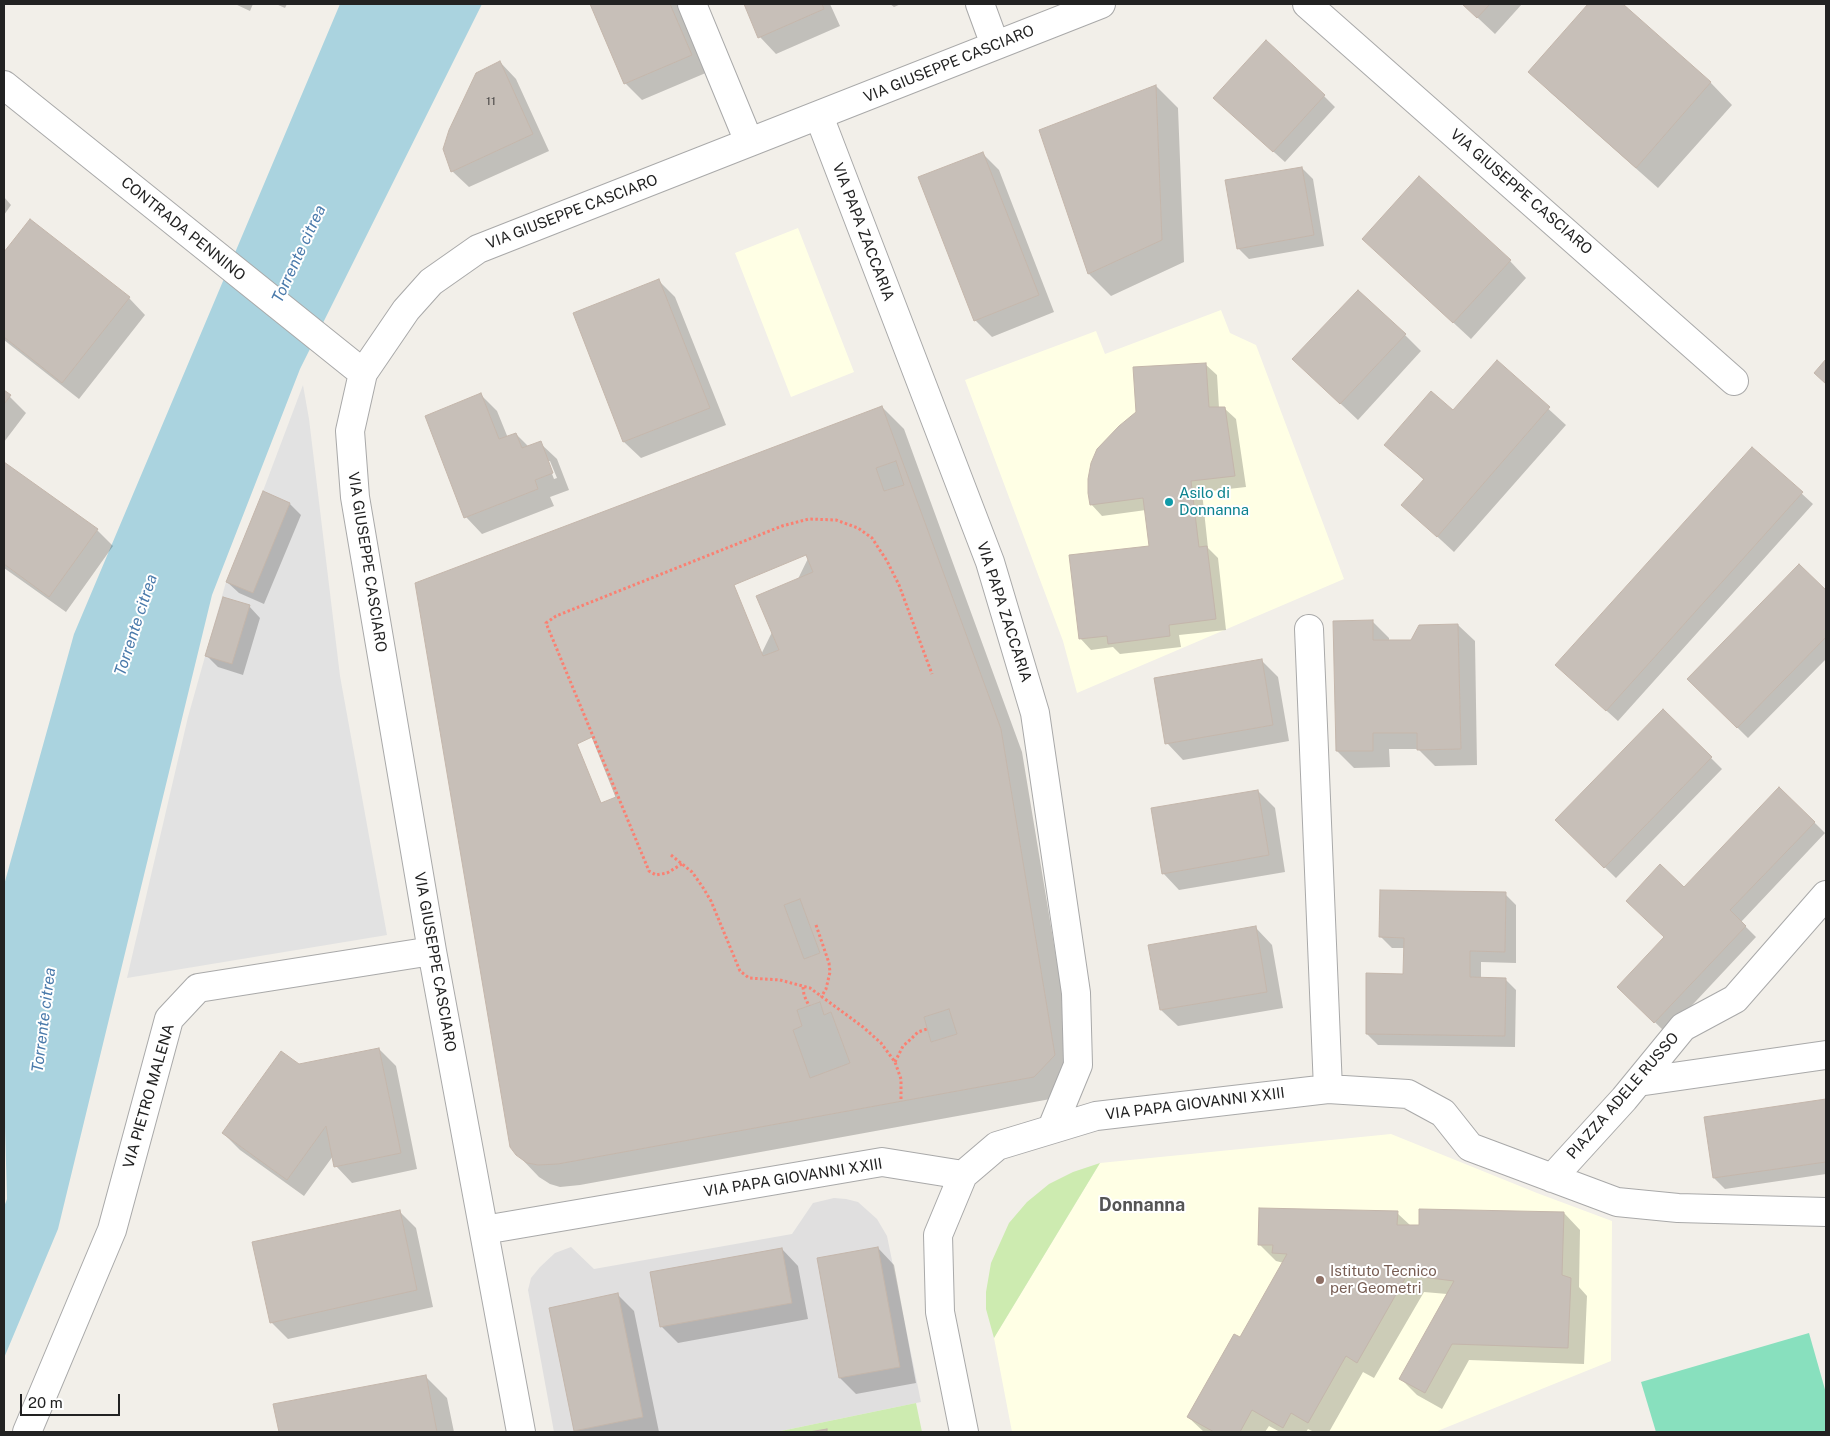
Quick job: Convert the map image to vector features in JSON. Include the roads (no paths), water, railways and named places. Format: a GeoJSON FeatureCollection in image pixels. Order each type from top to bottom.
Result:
{"type":"FeatureCollection","features":[{"type":"Feature","properties":{"kind":"street"},"geometry":{"type":"LineString","coordinates":[[692,4],[749,142]]}},
{"type":"Feature","properties":{"kind":"street"},"geometry":{"type":"LineString","coordinates":[[980,4],[995,45]]}},
{"type":"Feature","properties":{"kind":"street","name":"VIA GIUSEPPE CASCIARO"},"geometry":{"type":"LineString","coordinates":[[521,1432],[432,951],[355,497],[350,430],[363,373],[383,341],[406,310],[431,282],[478,249],[1102,4]]}},
{"type":"Feature","properties":{"kind":"street","name":"VIA GIUSEPPE CASCIARO"},"geometry":{"type":"LineString","coordinates":[[1307,4],[1734,381]]}},
{"type":"Feature","properties":{"kind":"street","name":"CONTRADA PENNINO"},"geometry":{"type":"LineString","coordinates":[[4,85],[363,373]]}},
{"type":"Feature","properties":{"kind":"street","name":"VIA PAPA ZACCARIA"},"geometry":{"type":"LineString","coordinates":[[819,116],[990,562],[1035,713],[1076,992],[1078,1065],[1052,1128]]}},
{"type":"Feature","properties":{"kind":"street"},"geometry":{"type":"LineString","coordinates":[[1309,629],[1328,1089]]}},
{"type":"Feature","properties":{"kind":"street","name":"PIAZZA ADELE RUSSO"},"geometry":{"type":"LineString","coordinates":[[1552,1178],[1638,1082],[1683,1028],[1735,999],[1826,895]]}},
{"type":"Feature","properties":{"kind":"street","name":"VIA PIETRO MALENA"},"geometry":{"type":"LineString","coordinates":[[27,1432],[112,1230],[169,1018],[198,988],[432,951]]}},
{"type":"Feature","properties":{"kind":"street"},"geometry":{"type":"LineString","coordinates":[[1638,1082],[1826,1054]]}},
{"type":"Feature","properties":{"kind":"street","name":"VIA PAPA GIOVANNI XXIII"},"geometry":{"type":"LineString","coordinates":[[484,1230],[882,1162],[963,1174],[997,1146],[1096,1116],[1328,1089],[1408,1094],[1442,1113],[1470,1147],[1617,1202],[1678,1208],[1826,1212]]}},
{"type":"Feature","properties":{"kind":"street"},"geometry":{"type":"LineString","coordinates":[[963,1174],[938,1235],[940,1312],[964,1432]]}},
{"type":"Feature","properties":{"kind":"water","name":"Torrente citrea"},"geometry":{"type":"Polygon","coordinates":[[[340,4],[482,4],[300,369],[212,595],[58,1229],[4,1358],[4,1207],[7,1199],[4,1091],[4,885],[74,634],[340,4]]]}},
{"type":"Feature","properties":{"kind":"place","name":"Asilo di Donnanna"},"geometry":{"type":"Point","coordinates":[1169,502]}},
{"type":"Feature","properties":{"kind":"place","name":"Istituto Tecnico per Geometri"},"geometry":{"type":"Point","coordinates":[1320,1280]}},
{"type":"Feature","properties":{"kind":"district","name":"Donnanna"},"geometry":{"type":"Point","coordinates":[1142,1205]}}]}
